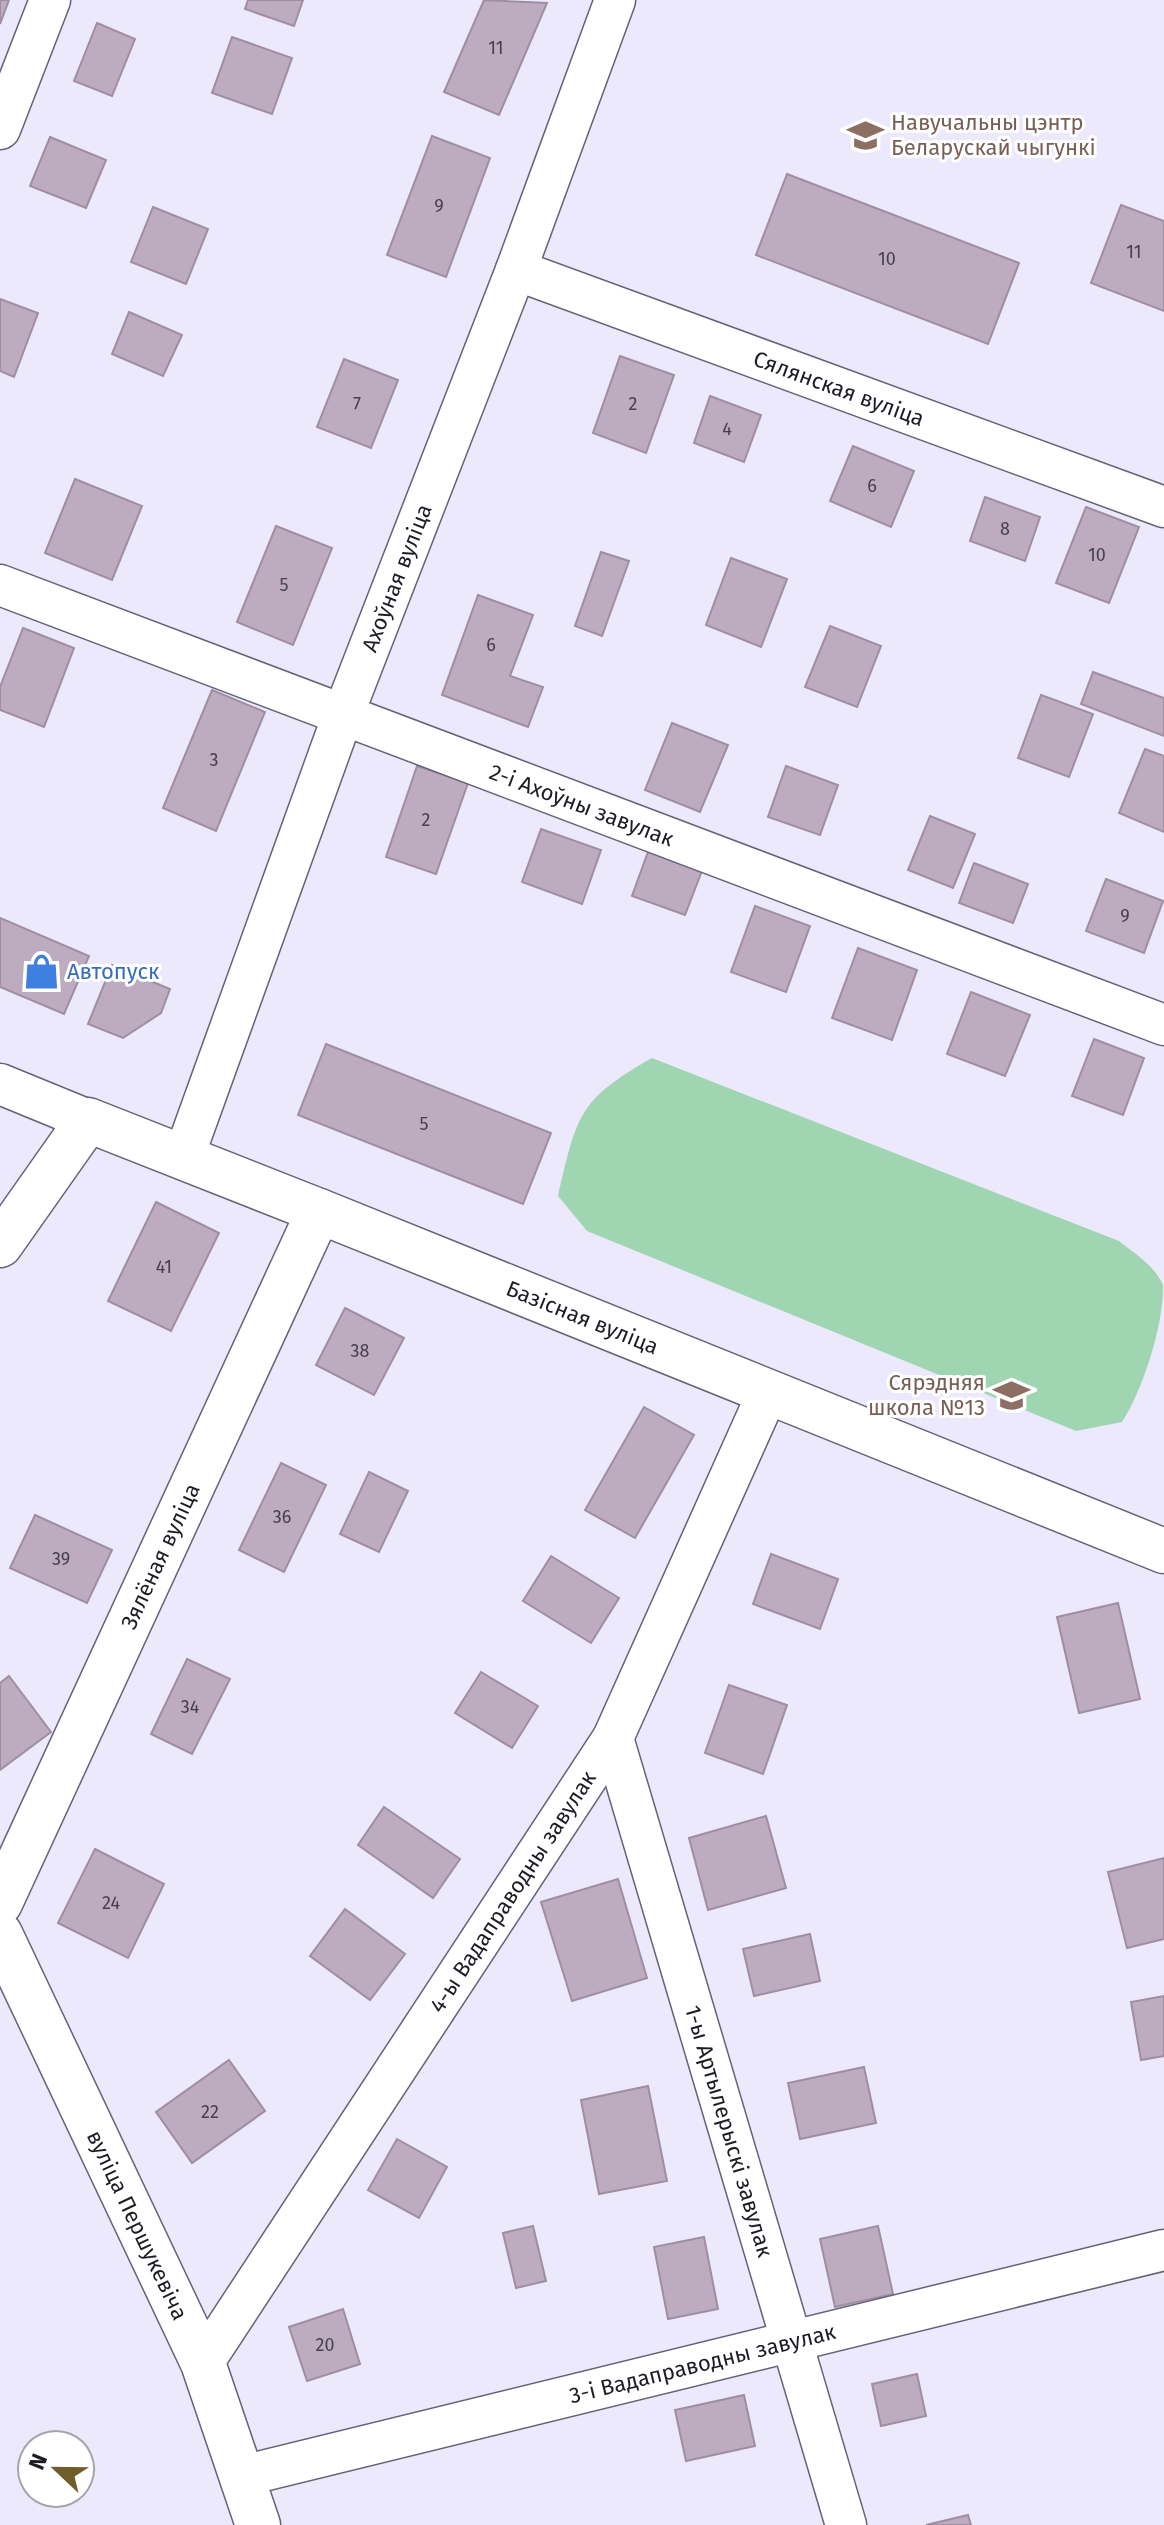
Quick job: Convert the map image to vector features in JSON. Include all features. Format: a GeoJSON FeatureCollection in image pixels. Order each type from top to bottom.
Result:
{"type":"FeatureCollection","features":[{"type":"Feature","properties":{"kind":"main road","name":"Базісная вуліца"},"geometry":{"type":"LineString","coordinates":[[88,1120],[1164,1551]]}},
{"type":"Feature","properties":{"kind":"main road"},"geometry":{"type":"LineString","coordinates":[[0,1245],[88,1120]]}},
{"type":"Feature","properties":{"kind":"main road","name":"Зялёная вуліца"},"geometry":{"type":"LineString","coordinates":[[0,1903],[319,1211]]}},
{"type":"Feature","properties":{"kind":"main road","name":"вуліца Першукевіча"},"geometry":{"type":"LineString","coordinates":[[0,1934],[203,2363],[258,2525]]}},
{"type":"Feature","properties":{"kind":"street"},"geometry":{"type":"LineString","coordinates":[[0,129],[50,0]]}},
{"type":"Feature","properties":{"kind":"street","name":"Ахоўная вуліца"},"geometry":{"type":"LineString","coordinates":[[184,1156],[343,715],[516,270],[615,0]]}},
{"type":"Feature","properties":{"kind":"street","name":"Сялянская вуліца"},"geometry":{"type":"LineString","coordinates":[[516,270],[1164,507]]}},
{"type":"Feature","properties":{"kind":"street","name":"2-і Ахоўны завулак"},"geometry":{"type":"LineString","coordinates":[[0,585],[1164,1025]]}},
{"type":"Feature","properties":{"kind":"street","name":"Базісная вуліца"},"geometry":{"type":"LineString","coordinates":[[0,1084],[88,1120]]}},
{"type":"Feature","properties":{"kind":"street","name":"4-ы Вадаправодны завулак"},"geometry":{"type":"LineString","coordinates":[[203,2363],[613,1738],[768,1392]]}},
{"type":"Feature","properties":{"kind":"street","name":"1-ы Артылерыскі завулак"},"geometry":{"type":"LineString","coordinates":[[613,1738],[846,2525]]}},
{"type":"Feature","properties":{"kind":"street","name":"3-і Вадаправодны завулак"},"geometry":{"type":"LineString","coordinates":[[242,2476],[793,2338],[1164,2250]]}},
{"type":"Feature","properties":{"kind":"green space","name":"Сярэдняя школа №13"},"geometry":{"type":"Polygon","coordinates":[[[652,1058],[1119,1241],[1131,1250],[1150,1266],[1163,1285],[1160,1318],[1151,1356],[1122,1422],[1076,1431],[587,1231],[558,1196],[570,1146],[584,1112],[595,1099],[627,1073],[652,1058]]]}},
{"type":"Feature","properties":{"kind":"building"},"geometry":{"type":"Polygon","coordinates":[[[0,0],[9,0],[0,24],[0,0]]]}},
{"type":"Feature","properties":{"kind":"building"},"geometry":{"type":"Polygon","coordinates":[[[248,0],[303,0],[294,26],[245,9],[248,0]]]}},
{"type":"Feature","properties":{"kind":"building"},"geometry":{"type":"Polygon","coordinates":[[[484,0],[547,3],[499,115],[444,92],[484,0]]]}},
{"type":"Feature","properties":{"kind":"building"},"geometry":{"type":"Polygon","coordinates":[[[97,23],[135,39],[112,96],[74,81],[97,23]]]}},
{"type":"Feature","properties":{"kind":"building"},"geometry":{"type":"Polygon","coordinates":[[[232,37],[292,58],[272,114],[212,93],[232,37]]]}},
{"type":"Feature","properties":{"kind":"building"},"geometry":{"type":"Polygon","coordinates":[[[432,136],[490,158],[446,277],[387,255],[432,136]]]}},
{"type":"Feature","properties":{"kind":"building"},"geometry":{"type":"Polygon","coordinates":[[[50,137],[106,160],[86,208],[30,186],[50,137]]]}},
{"type":"Feature","properties":{"kind":"building"},"geometry":{"type":"Polygon","coordinates":[[[787,174],[1019,263],[988,344],[756,255],[787,174]]]}},
{"type":"Feature","properties":{"kind":"building"},"geometry":{"type":"Polygon","coordinates":[[[1121,205],[1164,221],[1164,311],[1091,283],[1121,205]]]}},
{"type":"Feature","properties":{"kind":"building"},"geometry":{"type":"Polygon","coordinates":[[[153,207],[208,229],[186,284],[131,262],[153,207]]]}},
{"type":"Feature","properties":{"kind":"building"},"geometry":{"type":"Polygon","coordinates":[[[0,299],[38,313],[14,377],[0,371],[0,299]]]}},
{"type":"Feature","properties":{"kind":"building"},"geometry":{"type":"Polygon","coordinates":[[[129,312],[182,335],[163,376],[112,354],[129,312]]]}},
{"type":"Feature","properties":{"kind":"building"},"geometry":{"type":"Polygon","coordinates":[[[620,356],[674,375],[646,453],[593,433],[620,356]]]}},
{"type":"Feature","properties":{"kind":"building"},"geometry":{"type":"Polygon","coordinates":[[[344,359],[398,380],[371,448],[317,427],[344,359]]]}},
{"type":"Feature","properties":{"kind":"building"},"geometry":{"type":"Polygon","coordinates":[[[710,396],[761,415],[744,462],[694,443],[710,396]]]}},
{"type":"Feature","properties":{"kind":"building"},"geometry":{"type":"Polygon","coordinates":[[[853,446],[914,471],[891,527],[830,501],[853,446]]]}},
{"type":"Feature","properties":{"kind":"building"},"geometry":{"type":"Polygon","coordinates":[[[75,479],[142,506],[112,580],[45,553],[75,479]]]}},
{"type":"Feature","properties":{"kind":"building"},"geometry":{"type":"Polygon","coordinates":[[[985,497],[1040,517],[1025,561],[970,541],[985,497]]]}},
{"type":"Feature","properties":{"kind":"building"},"geometry":{"type":"Polygon","coordinates":[[[1086,507],[1139,527],[1109,603],[1056,583],[1086,507]]]}},
{"type":"Feature","properties":{"kind":"building"},"geometry":{"type":"Polygon","coordinates":[[[276,526],[332,548],[293,645],[237,622],[276,526]]]}},
{"type":"Feature","properties":{"kind":"building"},"geometry":{"type":"Polygon","coordinates":[[[601,552],[629,561],[602,636],[575,626],[601,552]]]}},
{"type":"Feature","properties":{"kind":"building"},"geometry":{"type":"Polygon","coordinates":[[[731,558],[787,579],[761,647],[706,625],[731,558]]]}},
{"type":"Feature","properties":{"kind":"building"},"geometry":{"type":"Polygon","coordinates":[[[478,595],[533,615],[510,676],[543,687],[528,727],[442,695],[478,595]]]}},
{"type":"Feature","properties":{"kind":"building"},"geometry":{"type":"Polygon","coordinates":[[[830,626],[881,646],[857,707],[805,687],[830,626]]]}},
{"type":"Feature","properties":{"kind":"building"},"geometry":{"type":"Polygon","coordinates":[[[23,628],[74,648],[44,727],[0,710],[0,687],[23,628]]]}},
{"type":"Feature","properties":{"kind":"building"},"geometry":{"type":"Polygon","coordinates":[[[1093,672],[1164,698],[1164,736],[1081,704],[1093,672]]]}},
{"type":"Feature","properties":{"kind":"building"},"geometry":{"type":"Polygon","coordinates":[[[212,690],[265,712],[216,831],[163,808],[212,690]]]}},
{"type":"Feature","properties":{"kind":"building"},"geometry":{"type":"Polygon","coordinates":[[[1041,695],[1093,714],[1069,777],[1018,758],[1041,695]]]}},
{"type":"Feature","properties":{"kind":"building"},"geometry":{"type":"Polygon","coordinates":[[[672,723],[728,745],[700,812],[645,790],[672,723]]]}},
{"type":"Feature","properties":{"kind":"building"},"geometry":{"type":"Polygon","coordinates":[[[1145,749],[1164,756],[1164,832],[1119,813],[1145,749]]]}},
{"type":"Feature","properties":{"kind":"building"},"geometry":{"type":"Polygon","coordinates":[[[417,766],[468,783],[436,874],[386,857],[417,766]]]}},
{"type":"Feature","properties":{"kind":"building"},"geometry":{"type":"Polygon","coordinates":[[[786,766],[838,785],[820,835],[768,817],[786,766]]]}},
{"type":"Feature","properties":{"kind":"building"},"geometry":{"type":"Polygon","coordinates":[[[930,816],[975,834],[953,888],[908,870],[930,816]]]}},
{"type":"Feature","properties":{"kind":"building"},"geometry":{"type":"Polygon","coordinates":[[[541,829],[601,850],[582,904],[522,882],[541,829]]]}},
{"type":"Feature","properties":{"kind":"building"},"geometry":{"type":"Polygon","coordinates":[[[649,849],[703,868],[685,915],[632,896],[649,849]]]}},
{"type":"Feature","properties":{"kind":"building"},"geometry":{"type":"Polygon","coordinates":[[[974,863],[1028,884],[1013,923],[959,903],[974,863]]]}},
{"type":"Feature","properties":{"kind":"building"},"geometry":{"type":"Polygon","coordinates":[[[1106,879],[1163,901],[1144,953],[1086,931],[1106,879]]]}},
{"type":"Feature","properties":{"kind":"building"},"geometry":{"type":"Polygon","coordinates":[[[755,906],[810,926],[786,992],[731,972],[755,906]]]}},
{"type":"Feature","properties":{"kind":"building","name":"Автопуск"},"geometry":{"type":"Polygon","coordinates":[[[0,918],[89,956],[64,1014],[0,987],[0,918]]]}},
{"type":"Feature","properties":{"kind":"building"},"geometry":{"type":"Polygon","coordinates":[[[858,948],[917,970],[892,1040],[832,1018],[858,948]]]}},
{"type":"Feature","properties":{"kind":"building"},"geometry":{"type":"Polygon","coordinates":[[[112,965],[170,989],[161,1013],[123,1038],[88,1024],[112,965]]]}},
{"type":"Feature","properties":{"kind":"building"},"geometry":{"type":"Polygon","coordinates":[[[971,992],[1030,1015],[1005,1076],[947,1054],[971,992]]]}},
{"type":"Feature","properties":{"kind":"building"},"geometry":{"type":"Polygon","coordinates":[[[1094,1039],[1144,1058],[1123,1115],[1072,1096],[1094,1039]]]}},
{"type":"Feature","properties":{"kind":"building"},"geometry":{"type":"Polygon","coordinates":[[[326,1044],[551,1133],[523,1204],[298,1115],[326,1044]]]}},
{"type":"Feature","properties":{"kind":"building"},"geometry":{"type":"Polygon","coordinates":[[[156,1202],[219,1233],[171,1331],[108,1301],[156,1202]]]}},
{"type":"Feature","properties":{"kind":"building"},"geometry":{"type":"Polygon","coordinates":[[[345,1308],[404,1338],[374,1395],[316,1365],[345,1308]]]}},
{"type":"Feature","properties":{"kind":"building"},"geometry":{"type":"Polygon","coordinates":[[[644,1407],[694,1435],[635,1538],[585,1510],[644,1407]]]}},
{"type":"Feature","properties":{"kind":"building"},"geometry":{"type":"Polygon","coordinates":[[[281,1463],[326,1485],[284,1572],[239,1550],[281,1463]]]}},
{"type":"Feature","properties":{"kind":"building"},"geometry":{"type":"Polygon","coordinates":[[[369,1472],[408,1491],[379,1552],[340,1534],[369,1472]]]}},
{"type":"Feature","properties":{"kind":"building"},"geometry":{"type":"Polygon","coordinates":[[[35,1515],[112,1550],[87,1603],[10,1568],[35,1515]]]}},
{"type":"Feature","properties":{"kind":"building"},"geometry":{"type":"Polygon","coordinates":[[[771,1554],[838,1579],[820,1629],[753,1604],[771,1554]]]}},
{"type":"Feature","properties":{"kind":"building"},"geometry":{"type":"Polygon","coordinates":[[[551,1556],[619,1598],[591,1643],[523,1601],[551,1556]]]}},
{"type":"Feature","properties":{"kind":"building"},"geometry":{"type":"Polygon","coordinates":[[[1118,1603],[1140,1699],[1079,1713],[1057,1617],[1118,1603]]]}},
{"type":"Feature","properties":{"kind":"building"},"geometry":{"type":"Polygon","coordinates":[[[187,1659],[230,1679],[192,1754],[151,1734],[187,1659]]]}},
{"type":"Feature","properties":{"kind":"building"},"geometry":{"type":"Polygon","coordinates":[[[481,1672],[538,1706],[512,1748],[455,1713],[481,1672]]]}},
{"type":"Feature","properties":{"kind":"building"},"geometry":{"type":"Polygon","coordinates":[[[9,1676],[51,1732],[0,1770],[0,1683],[9,1676]]]}},
{"type":"Feature","properties":{"kind":"building"},"geometry":{"type":"Polygon","coordinates":[[[729,1685],[787,1705],[763,1774],[705,1753],[729,1685]]]}},
{"type":"Feature","properties":{"kind":"building"},"geometry":{"type":"Polygon","coordinates":[[[384,1807],[460,1859],[433,1898],[358,1845],[384,1807]]]}},
{"type":"Feature","properties":{"kind":"building"},"geometry":{"type":"Polygon","coordinates":[[[766,1816],[786,1888],[708,1910],[689,1838],[766,1816]]]}},
{"type":"Feature","properties":{"kind":"building"},"geometry":{"type":"Polygon","coordinates":[[[95,1849],[164,1884],[128,1958],[58,1923],[95,1849]]]}},
{"type":"Feature","properties":{"kind":"building"},"geometry":{"type":"Polygon","coordinates":[[[1164,1858],[1164,1939],[1127,1948],[1108,1872],[1164,1858]]]}},
{"type":"Feature","properties":{"kind":"building"},"geometry":{"type":"Polygon","coordinates":[[[618,1879],[647,1978],[572,2001],[541,1902],[618,1879]]]}},
{"type":"Feature","properties":{"kind":"building"},"geometry":{"type":"Polygon","coordinates":[[[345,1909],[405,1954],[370,2000],[310,1956],[345,1909]]]}},
{"type":"Feature","properties":{"kind":"building"},"geometry":{"type":"Polygon","coordinates":[[[810,1934],[820,1981],[754,1996],[743,1949],[810,1934]]]}},
{"type":"Feature","properties":{"kind":"building"},"geometry":{"type":"Polygon","coordinates":[[[1164,1996],[1164,2056],[1141,2060],[1131,2002],[1164,1996]]]}},
{"type":"Feature","properties":{"kind":"building"},"geometry":{"type":"Polygon","coordinates":[[[229,2060],[265,2111],[192,2163],[156,2112],[229,2060]]]}},
{"type":"Feature","properties":{"kind":"building"},"geometry":{"type":"Polygon","coordinates":[[[864,2067],[876,2123],[800,2139],[788,2083],[864,2067]]]}},
{"type":"Feature","properties":{"kind":"building"},"geometry":{"type":"Polygon","coordinates":[[[648,2086],[667,2181],[599,2194],[581,2100],[648,2086]]]}},
{"type":"Feature","properties":{"kind":"building"},"geometry":{"type":"Polygon","coordinates":[[[397,2139],[447,2167],[419,2218],[368,2190],[397,2139]]]}},
{"type":"Feature","properties":{"kind":"building"},"geometry":{"type":"Polygon","coordinates":[[[533,2226],[546,2281],[516,2288],[503,2233],[533,2226]]]}},
{"type":"Feature","properties":{"kind":"building"},"geometry":{"type":"Polygon","coordinates":[[[878,2226],[893,2294],[835,2307],[820,2239],[878,2226]]]}},
{"type":"Feature","properties":{"kind":"building"},"geometry":{"type":"Polygon","coordinates":[[[704,2237],[718,2309],[668,2319],[654,2247],[704,2237]]]}},
{"type":"Feature","properties":{"kind":"building"},"geometry":{"type":"Polygon","coordinates":[[[343,2309],[360,2364],[307,2381],[289,2327],[343,2309]]]}},
{"type":"Feature","properties":{"kind":"building"},"geometry":{"type":"Polygon","coordinates":[[[917,2374],[926,2416],[881,2426],[872,2384],[917,2374]]]}},
{"type":"Feature","properties":{"kind":"building"},"geometry":{"type":"Polygon","coordinates":[[[744,2395],[755,2446],[686,2461],[675,2410],[744,2395]]]}},
{"type":"Feature","properties":{"kind":"building"},"geometry":{"type":"Polygon","coordinates":[[[968,2515],[971,2525],[926,2525],[968,2515]]]}},
{"type":"Feature","properties":{"kind":"place","name":"Навучальны цэнтр Беларускай чыгункі"},"geometry":{"type":"Point","coordinates":[865,135]}},
{"type":"Feature","properties":{"kind":"place","name":"Автопуск"},"geometry":{"type":"Point","coordinates":[41,971]}},
{"type":"Feature","properties":{"kind":"place","name":"Сярэдняя школа №13"},"geometry":{"type":"Point","coordinates":[1011,1395]}}]}
